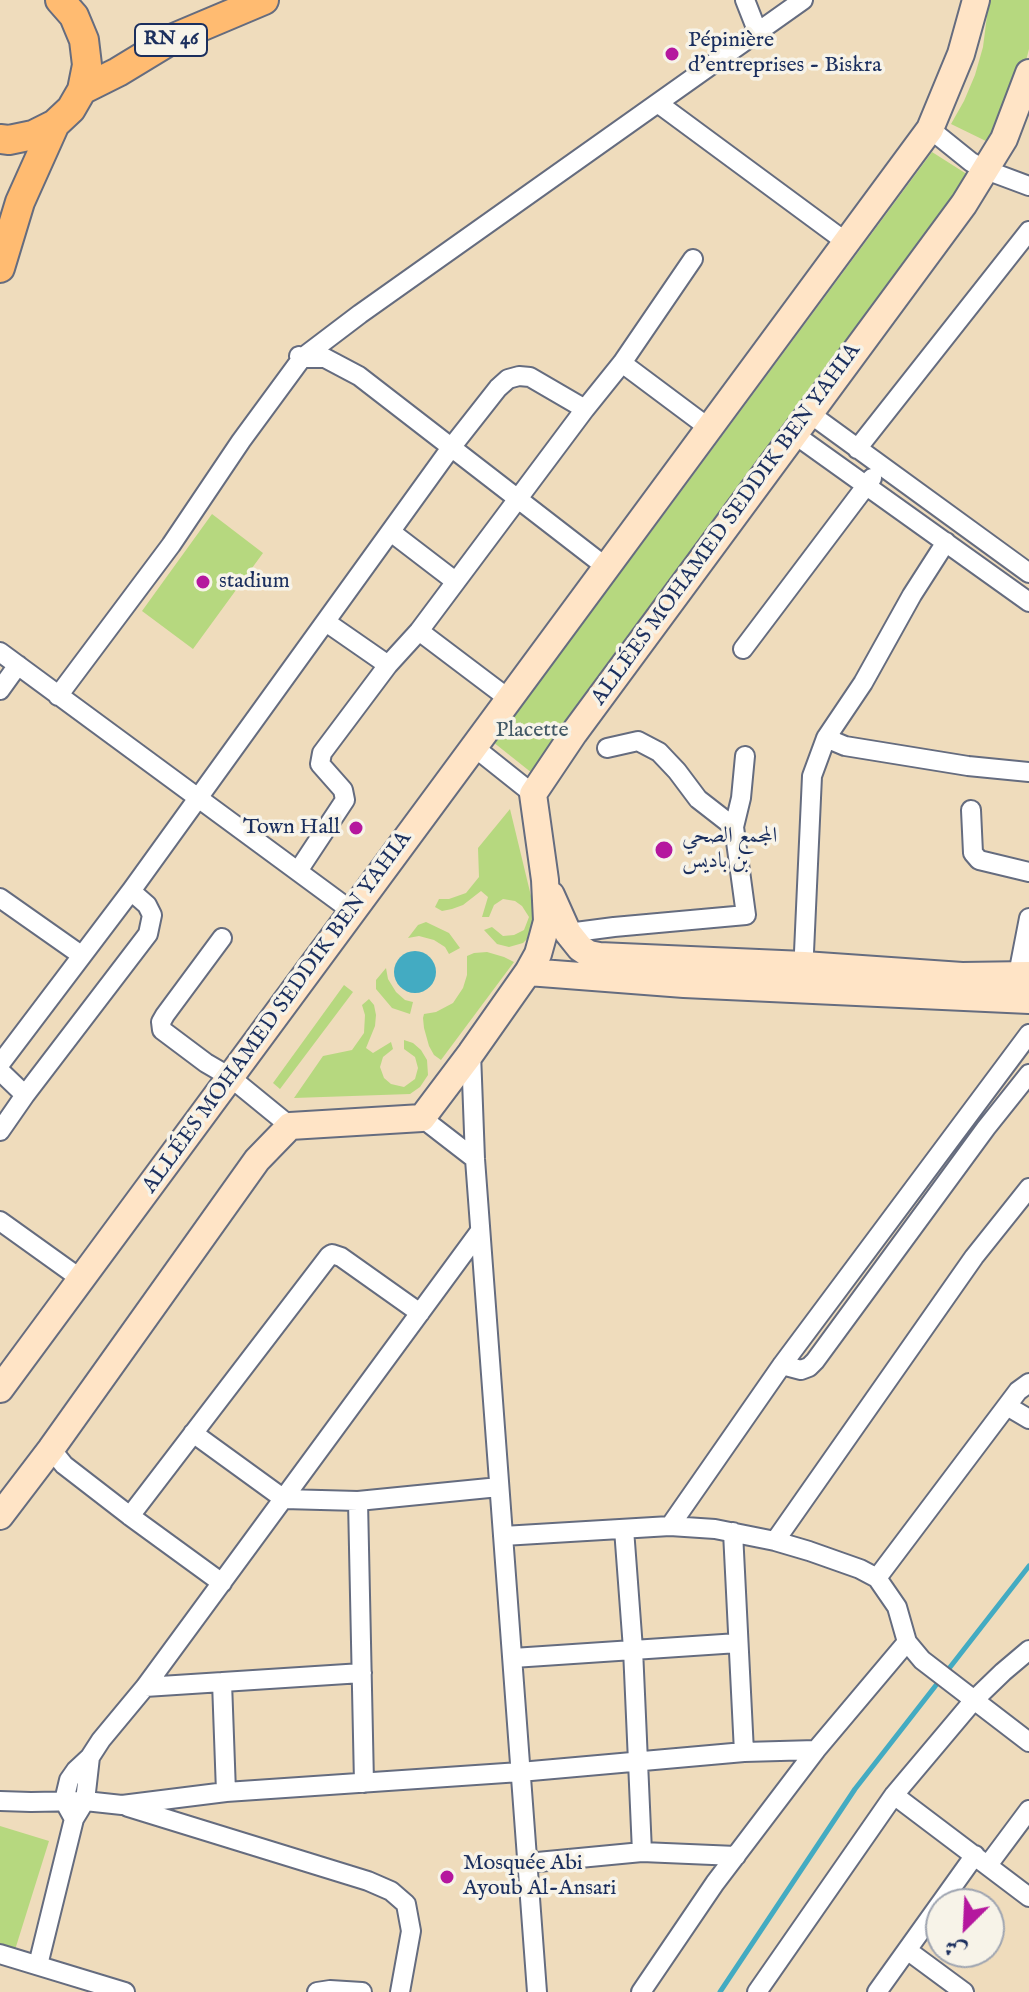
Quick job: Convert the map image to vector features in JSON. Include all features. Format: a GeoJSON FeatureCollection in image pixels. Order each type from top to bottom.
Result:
{"type":"FeatureCollection","features":[{"type":"Feature","properties":{"kind":"main road"},"geometry":{"type":"LineString","coordinates":[[0,139],[33,135],[55,124],[71,109],[82,90],[87,65],[84,40],[74,16],[60,0]]}},
{"type":"Feature","properties":{"kind":"main road","name":"RN 46"},"geometry":{"type":"LineString","coordinates":[[82,90],[174,38],[264,0]]}},
{"type":"Feature","properties":{"kind":"main road"},"geometry":{"type":"LineString","coordinates":[[0,268],[20,202],[55,124]]}},
{"type":"Feature","properties":{"kind":"street"},"geometry":{"type":"LineString","coordinates":[[745,0],[758,33]]}},
{"type":"Feature","properties":{"kind":"street"},"geometry":{"type":"LineString","coordinates":[[58,696],[171,545],[298,354],[373,305],[803,0]]}},
{"type":"Feature","properties":{"kind":"street","name":"ALLÉES MOHAMED SEDDIK BEN YAHIA"},"geometry":{"type":"LineString","coordinates":[[0,1389],[930,129],[961,54],[976,0]]}},
{"type":"Feature","properties":{"kind":"street","name":"ALLÉES MOHAMED SEDDIK BEN YAHIA"},"geometry":{"type":"LineString","coordinates":[[533,794],[574,733],[964,204],[1004,139],[1029,73]]}},
{"type":"Feature","properties":{"kind":"street"},"geometry":{"type":"LineString","coordinates":[[659,104],[846,242]]}},
{"type":"Feature","properties":{"kind":"street"},"geometry":{"type":"LineString","coordinates":[[930,129],[971,162],[1029,186]]}},
{"type":"Feature","properties":{"kind":"street"},"geometry":{"type":"LineString","coordinates":[[857,449],[1029,231]]}},
{"type":"Feature","properties":{"kind":"street"},"geometry":{"type":"LineString","coordinates":[[298,871],[345,800],[343,790],[320,764],[322,753],[388,665],[419,631],[622,363],[693,259]]}},
{"type":"Feature","properties":{"kind":"street"},"geometry":{"type":"LineString","coordinates":[[298,354],[325,358],[359,376],[606,567]]}},
{"type":"Feature","properties":{"kind":"street"},"geometry":{"type":"LineString","coordinates":[[622,363],[709,428]]}},
{"type":"Feature","properties":{"kind":"street"},"geometry":{"type":"LineString","coordinates":[[0,1064],[131,891],[450,449],[498,388],[508,379],[530,377],[585,409]]}},
{"type":"Feature","properties":{"kind":"street"},"geometry":{"type":"LineString","coordinates":[[802,423],[857,449],[1029,573]]}},
{"type":"Feature","properties":{"kind":"street"},"geometry":{"type":"LineString","coordinates":[[802,423],[866,485],[1029,602]]}},
{"type":"Feature","properties":{"kind":"street"},"geometry":{"type":"LineString","coordinates":[[743,649],[882,467]]}},
{"type":"Feature","properties":{"kind":"street"},"geometry":{"type":"LineString","coordinates":[[391,532],[455,581]]}},
{"type":"Feature","properties":{"kind":"street"},"geometry":{"type":"LineString","coordinates":[[803,977],[812,776],[826,738],[863,683],[912,595],[946,542]]}},
{"type":"Feature","properties":{"kind":"street"},"geometry":{"type":"LineString","coordinates":[[326,622],[388,665]]}},
{"type":"Feature","properties":{"kind":"street"},"geometry":{"type":"LineString","coordinates":[[419,631],[509,699]]}},
{"type":"Feature","properties":{"kind":"street"},"geometry":{"type":"LineString","coordinates":[[0,652],[353,912]]}},
{"type":"Feature","properties":{"kind":"street"},"geometry":{"type":"LineString","coordinates":[[0,690],[18,665]]}},
{"type":"Feature","properties":{"kind":"street"},"geometry":{"type":"LineString","coordinates":[[826,738],[845,746],[952,764],[1029,772]]}},
{"type":"Feature","properties":{"kind":"street"},"geometry":{"type":"LineString","coordinates":[[607,748],[638,741],[659,752],[698,799],[734,827]]}},
{"type":"Feature","properties":{"kind":"street"},"geometry":{"type":"LineString","coordinates":[[422,1118],[528,972],[538,954],[547,921],[545,880],[533,794],[474,747]]}},
{"type":"Feature","properties":{"kind":"street"},"geometry":{"type":"LineString","coordinates":[[568,933],[746,915],[734,827],[741,798],[745,756]]}},
{"type":"Feature","properties":{"kind":"street"},"geometry":{"type":"LineString","coordinates":[[971,810],[973,853],[979,860],[1029,872]]}},
{"type":"Feature","properties":{"kind":"street"},"geometry":{"type":"LineString","coordinates":[[545,880],[568,933],[589,954],[803,977],[1022,987],[1029,918]]}},
{"type":"Feature","properties":{"kind":"street"},"geometry":{"type":"LineString","coordinates":[[0,1131],[148,934],[152,915],[147,905],[131,891]]}},
{"type":"Feature","properties":{"kind":"street"},"geometry":{"type":"LineString","coordinates":[[0,898],[81,955]]}},
{"type":"Feature","properties":{"kind":"street"},"geometry":{"type":"LineString","coordinates":[[222,938],[165,1015],[162,1030],[230,1077],[290,1126]]}},
{"type":"Feature","properties":{"kind":"street"},"geometry":{"type":"LineString","coordinates":[[528,972],[684,984],[803,977]]}},
{"type":"Feature","properties":{"kind":"street"},"geometry":{"type":"LineString","coordinates":[[670,1526],[782,1365],[1029,1034]]}},
{"type":"Feature","properties":{"kind":"street"},"geometry":{"type":"LineString","coordinates":[[471,1053],[480,1231],[537,1992]]}},
{"type":"Feature","properties":{"kind":"street"},"geometry":{"type":"LineString","coordinates":[[782,1365],[801,1370],[815,1361],[986,1128],[1028,1078],[1006,1065]]}},
{"type":"Feature","properties":{"kind":"street"},"geometry":{"type":"LineString","coordinates":[[0,1071],[25,1095]]}},
{"type":"Feature","properties":{"kind":"street"},"geometry":{"type":"LineString","coordinates":[[0,1516],[257,1160],[290,1126],[422,1118],[475,1159]]}},
{"type":"Feature","properties":{"kind":"street"},"geometry":{"type":"LineString","coordinates":[[775,1541],[974,1257],[1029,1188]]}},
{"type":"Feature","properties":{"kind":"street"},"geometry":{"type":"LineString","coordinates":[[1,1224],[81,1279]]}},
{"type":"Feature","properties":{"kind":"street"},"geometry":{"type":"LineString","coordinates":[[74,1819],[64,1801],[69,1780],[145,1687],[480,1231]]}},
{"type":"Feature","properties":{"kind":"street"},"geometry":{"type":"LineString","coordinates":[[130,1516],[332,1254],[341,1257],[420,1313]]}},
{"type":"Feature","properties":{"kind":"street"},"geometry":{"type":"LineString","coordinates":[[877,1578],[1018,1391],[1029,1383]]}},
{"type":"Feature","properties":{"kind":"street"},"geometry":{"type":"LineString","coordinates":[[1007,1406],[1029,1419]]}},
{"type":"Feature","properties":{"kind":"street"},"geometry":{"type":"LineString","coordinates":[[193,1433],[284,1499],[358,1501],[499,1487]]}},
{"type":"Feature","properties":{"kind":"street"},"geometry":{"type":"LineString","coordinates":[[51,1449],[64,1465],[222,1583]]}},
{"type":"Feature","properties":{"kind":"street"},"geometry":{"type":"LineString","coordinates":[[358,1501],[364,1783]]}},
{"type":"Feature","properties":{"kind":"street"},"geometry":{"type":"LineString","coordinates":[[503,1536],[670,1526],[715,1529],[775,1541],[860,1569],[877,1578],[897,1607],[907,1642],[922,1660],[1029,1742]]}},
{"type":"Feature","properties":{"kind":"street"},"geometry":{"type":"LineString","coordinates":[[624,1529],[642,1852]]}},
{"type":"Feature","properties":{"kind":"street"},"geometry":{"type":"LineString","coordinates":[[733,1532],[744,1752]]}},
{"type":"Feature","properties":{"kind":"street"},"geometry":{"type":"LineString","coordinates":[[641,1992],[715,1883],[816,1750],[907,1642]]}},
{"type":"Feature","properties":{"kind":"street"},"geometry":{"type":"LineString","coordinates":[[513,1658],[738,1643]]}},
{"type":"Feature","properties":{"kind":"street"},"geometry":{"type":"LineString","coordinates":[[757,1992],[894,1795],[974,1700],[1029,1650]]}},
{"type":"Feature","properties":{"kind":"street"},"geometry":{"type":"LineString","coordinates":[[145,1687],[362,1673]]}},
{"type":"Feature","properties":{"kind":"street"},"geometry":{"type":"LineString","coordinates":[[222,1682],[226,1792]]}},
{"type":"Feature","properties":{"kind":"street"},"geometry":{"type":"LineString","coordinates":[[122,1805],[226,1792],[520,1772],[744,1752],[816,1750]]}},
{"type":"Feature","properties":{"kind":"street"},"geometry":{"type":"LineString","coordinates":[[38,1965],[74,1819],[85,1801],[90,1757]]}},
{"type":"Feature","properties":{"kind":"street"},"geometry":{"type":"LineString","coordinates":[[894,1795],[1029,1897]]}},
{"type":"Feature","properties":{"kind":"street"},"geometry":{"type":"LineString","coordinates":[[0,1801],[85,1801],[122,1805],[368,1881],[391,1891],[406,1904],[411,1931],[400,1992]]}},
{"type":"Feature","properties":{"kind":"street"},"geometry":{"type":"LineString","coordinates":[[877,1992],[907,1950],[981,1860],[1029,1810]]}},
{"type":"Feature","properties":{"kind":"street"},"geometry":{"type":"LineString","coordinates":[[527,1863],[642,1852],[736,1856]]}},
{"type":"Feature","properties":{"kind":"street"},"geometry":{"type":"LineString","coordinates":[[907,1950],[964,1992]]}},
{"type":"Feature","properties":{"kind":"street"},"geometry":{"type":"LineString","coordinates":[[0,1954],[125,1992]]}},
{"type":"Feature","properties":{"kind":"street"},"geometry":{"type":"LineString","coordinates":[[317,1992],[362,1992]]}},
{"type":"Feature","properties":{"kind":"green space"},"geometry":{"type":"Polygon","coordinates":[[[989,0],[1029,0],[1029,49],[1021,80],[992,144],[951,124],[975,75],[983,47],[989,0]]]}},
{"type":"Feature","properties":{"kind":"green space","name":"Placette"},"geometry":{"type":"Polygon","coordinates":[[[932,152],[973,178],[532,773],[493,742],[932,152]]]}},
{"type":"Feature","properties":{"kind":"green space","name":"stadium"},"geometry":{"type":"Polygon","coordinates":[[[212,514],[263,553],[193,649],[142,611],[212,514]]]}},
{"type":"Feature","properties":{"kind":"green space"},"geometry":{"type":"Polygon","coordinates":[[[510,809],[537,921],[533,933],[523,943],[509,947],[497,944],[484,930],[492,927],[503,936],[524,930],[529,917],[515,901],[503,899],[494,905],[489,917],[482,917],[488,897],[481,891],[463,905],[452,909],[442,911],[435,907],[439,899],[466,893],[479,877],[478,848],[510,809]]]}},
{"type":"Feature","properties":{"kind":"green space"},"geometry":{"type":"Polygon","coordinates":[[[426,922],[449,933],[460,948],[449,954],[434,940],[419,936],[408,938],[418,925],[426,922]]]}},
{"type":"Feature","properties":{"kind":"green space"},"geometry":{"type":"Polygon","coordinates":[[[487,952],[514,962],[441,1060],[429,1046],[424,1014],[453,1003],[467,975],[467,956],[487,952]]]}},
{"type":"Feature","properties":{"kind":"green space"},"geometry":{"type":"Polygon","coordinates":[[[386,968],[396,992],[413,1002],[410,1014],[392,1008],[376,989],[376,980],[386,968]]]}},
{"type":"Feature","properties":{"kind":"green space"},"geometry":{"type":"Polygon","coordinates":[[[344,985],[353,992],[280,1089],[273,1083],[344,985]]]}},
{"type":"Feature","properties":{"kind":"green space"},"geometry":{"type":"Polygon","coordinates":[[[369,999],[376,1015],[366,1048],[373,1053],[391,1042],[393,1049],[383,1057],[380,1067],[384,1078],[391,1084],[404,1087],[415,1079],[418,1068],[415,1057],[404,1049],[404,1040],[413,1043],[427,1060],[428,1075],[420,1087],[410,1094],[294,1098],[323,1056],[352,1050],[364,1033],[362,1005],[369,999]]]}},
{"type":"Feature","properties":{"kind":"green space"},"geometry":{"type":"Polygon","coordinates":[[[0,1826],[49,1841],[14,1953],[0,1948],[0,1826]]]}},
{"type":"Feature","properties":{"kind":"water"},"geometry":{"type":"Polygon","coordinates":[[[415,951],[430,957],[436,972],[430,987],[415,993],[400,987],[394,972],[400,957],[415,951]]]}},
{"type":"Feature","properties":{"kind":"waterway"},"geometry":{"type":"LineString","coordinates":[[720,1992],[855,1789],[1029,1566]]}},
{"type":"Feature","properties":{"kind":"place","name":"Pépinière d'entreprises - Biskra"},"geometry":{"type":"Point","coordinates":[672,54]}},
{"type":"Feature","properties":{"kind":"place","name":"stadium"},"geometry":{"type":"Point","coordinates":[203,582]}},
{"type":"Feature","properties":{"kind":"place","name":"Town Hall"},"geometry":{"type":"Point","coordinates":[356,828]}},
{"type":"Feature","properties":{"kind":"place","name":"المجمع الصحي بن باديس"},"geometry":{"type":"Point","coordinates":[664,850]}},
{"type":"Feature","properties":{"kind":"place","name":"Mosquée Abi Ayoub Al-Ansari"},"geometry":{"type":"Point","coordinates":[447,1877]}}]}
